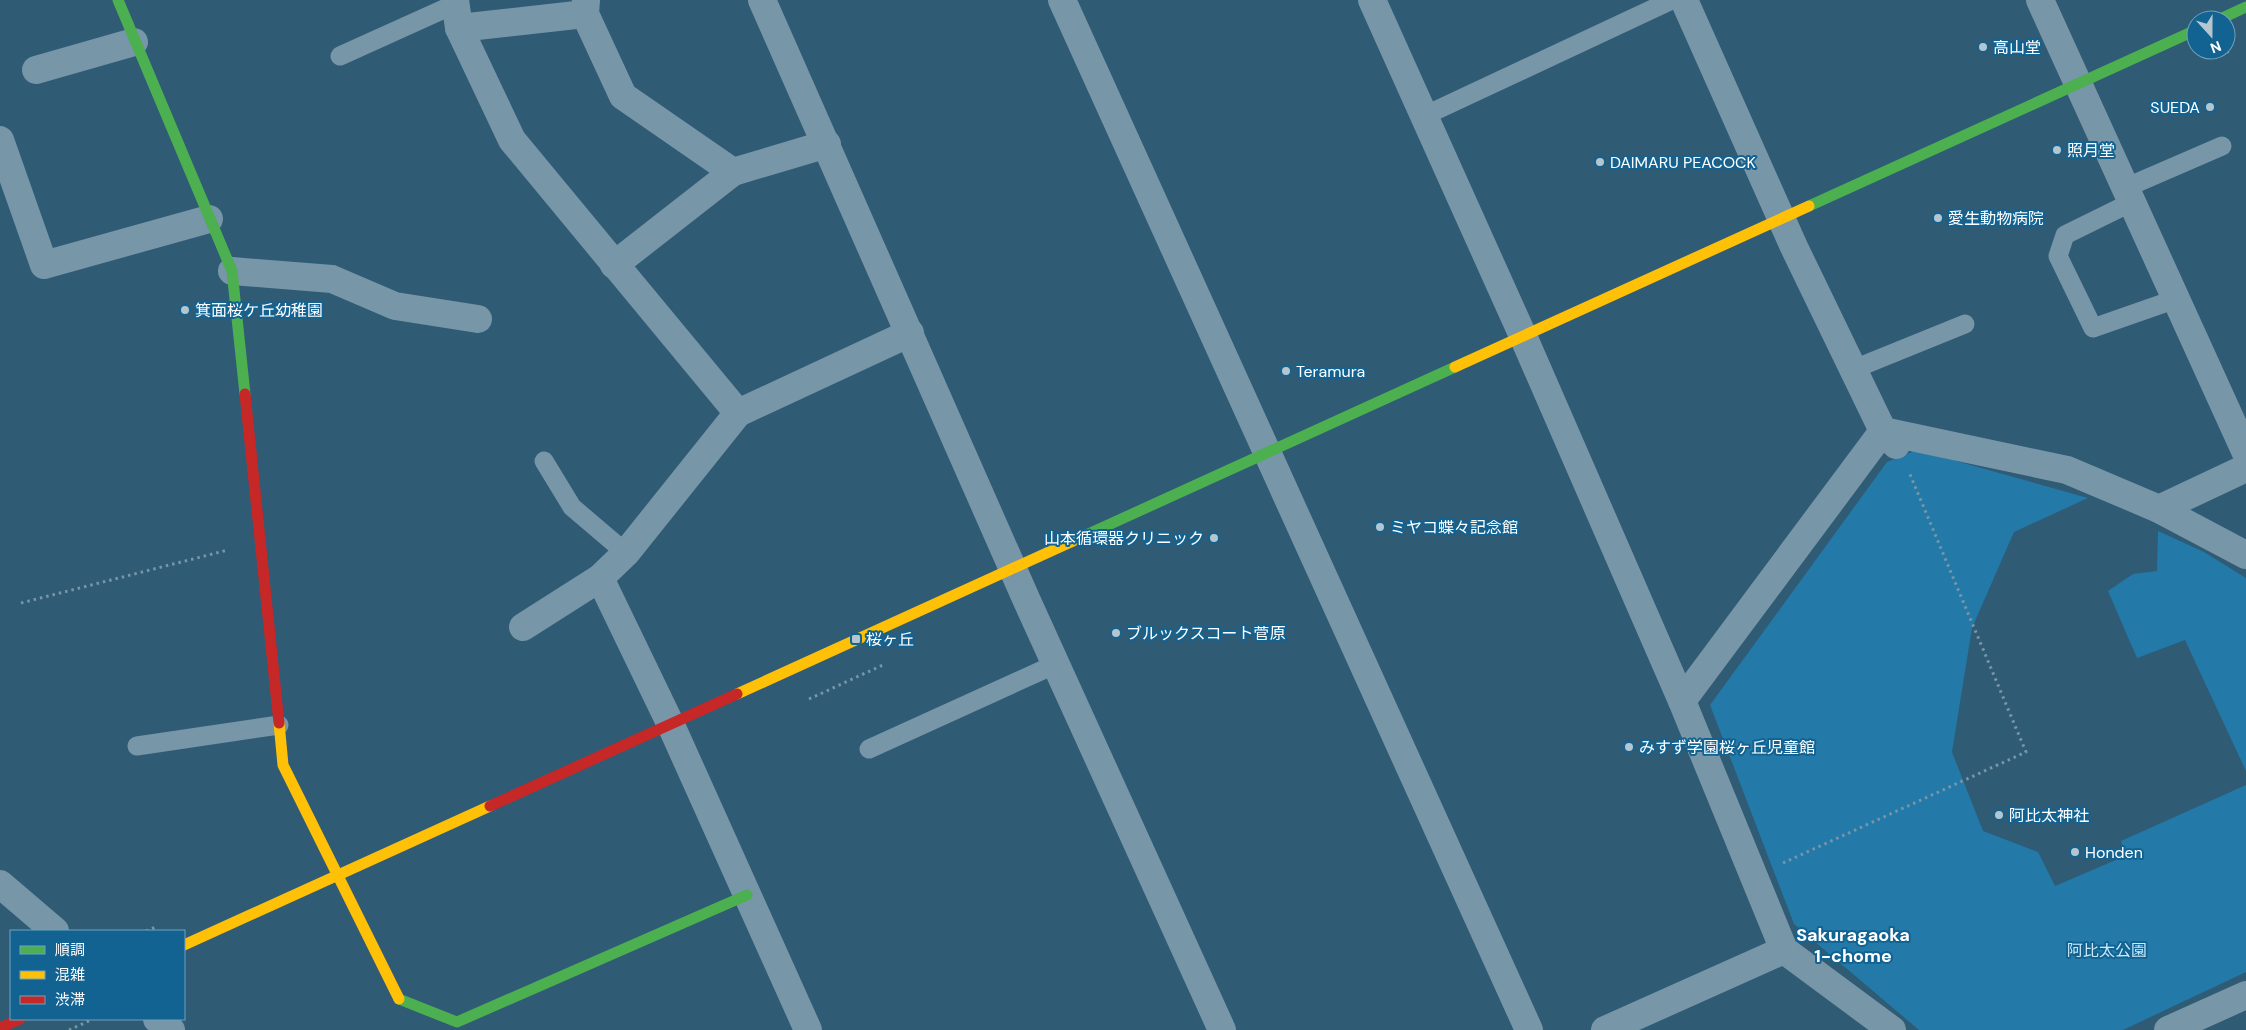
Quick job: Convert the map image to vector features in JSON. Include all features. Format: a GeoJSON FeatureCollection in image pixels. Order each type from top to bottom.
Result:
{"type":"FeatureCollection","features":[{"type":"Feature","properties":{"kind":"street"},"geometry":{"type":"LineString","coordinates":[[118,0],[134,42],[232,271],[283,765],[398,998],[457,1022],[747,895]]}},
{"type":"Feature","properties":{"kind":"street"},"geometry":{"type":"LineString","coordinates":[[762,0],[1012,568],[1222,1030]]}},
{"type":"Feature","properties":{"kind":"street"},"geometry":{"type":"LineString","coordinates":[[1062,0],[1529,1030]]}},
{"type":"Feature","properties":{"kind":"street"},"geometry":{"type":"LineString","coordinates":[[1372,0],[1682,701],[1784,950],[1892,1030]]}},
{"type":"Feature","properties":{"kind":"street"},"geometry":{"type":"LineString","coordinates":[[1684,0],[1781,219],[1854,369],[1898,451]]}},
{"type":"Feature","properties":{"kind":"street"},"geometry":{"type":"LineString","coordinates":[[2040,0],[2246,453]]}},
{"type":"Feature","properties":{"kind":"street"},"geometry":{"type":"LineString","coordinates":[[733,172],[623,96],[585,7],[456,11],[512,140],[738,413]]}},
{"type":"Feature","properties":{"kind":"street"},"geometry":{"type":"LineString","coordinates":[[185,945],[2186,35]]}},
{"type":"Feature","properties":{"kind":"street"},"geometry":{"type":"LineString","coordinates":[[36,70],[134,42]]}},
{"type":"Feature","properties":{"kind":"street"},"geometry":{"type":"LineString","coordinates":[[0,140],[44,265],[209,219]]}},
{"type":"Feature","properties":{"kind":"street"},"geometry":{"type":"LineString","coordinates":[[614,265],[733,172],[827,144]]}},
{"type":"Feature","properties":{"kind":"street"},"geometry":{"type":"LineString","coordinates":[[232,271],[332,279],[395,306],[478,319]]}},
{"type":"Feature","properties":{"kind":"street"},"geometry":{"type":"LineString","coordinates":[[523,627],[600,578],[626,553],[738,413],[910,333]]}},
{"type":"Feature","properties":{"kind":"street"},"geometry":{"type":"LineString","coordinates":[[1682,701],[1898,451]]}},
{"type":"Feature","properties":{"kind":"street"},"geometry":{"type":"LineString","coordinates":[[1898,451],[2067,470],[2158,509],[2246,555]]}},
{"type":"Feature","properties":{"kind":"street"},"geometry":{"type":"LineString","coordinates":[[2158,509],[2246,468]]}},
{"type":"Feature","properties":{"kind":"street"},"geometry":{"type":"LineString","coordinates":[[600,578],[670,723],[808,1030]]}},
{"type":"Feature","properties":{"kind":"street"},"geometry":{"type":"LineString","coordinates":[[0,884],[54,930]]}},
{"type":"Feature","properties":{"kind":"street"},"geometry":{"type":"LineString","coordinates":[[1605,1030],[1784,950]]}},
{"type":"Feature","properties":{"kind":"street"},"geometry":{"type":"LineString","coordinates":[[2185,1027],[2246,995]]}},
{"type":"Feature","properties":{"kind":"street"},"geometry":{"type":"LineString","coordinates":[[0,1028],[18,1020]]}},
{"type":"Feature","properties":{"kind":"street"},"geometry":{"type":"LineString","coordinates":[[159,1020],[171,1030]]}},
{"type":"Feature","properties":{"kind":"lane"},"geometry":{"type":"LineString","coordinates":[[1424,116],[1672,0]]}},
{"type":"Feature","properties":{"kind":"lane"},"geometry":{"type":"LineString","coordinates":[[340,56],[456,11]]}},
{"type":"Feature","properties":{"kind":"lane"},"geometry":{"type":"LineString","coordinates":[[2176,299],[2093,328],[2058,256],[2065,235],[2128,195],[2222,146]]}},
{"type":"Feature","properties":{"kind":"lane"},"geometry":{"type":"LineString","coordinates":[[1854,369],[1965,324]]}},
{"type":"Feature","properties":{"kind":"lane"},"geometry":{"type":"LineString","coordinates":[[544,461],[572,507],[626,553]]}},
{"type":"Feature","properties":{"kind":"lane"},"geometry":{"type":"LineString","coordinates":[[869,749],[1056,664]]}},
{"type":"Feature","properties":{"kind":"lane"},"geometry":{"type":"LineString","coordinates":[[137,746],[278,725]]}},
{"type":"Feature","properties":{"kind":"path"},"geometry":{"type":"LineString","coordinates":[[1754,876],[2026,752],[1898,451]]}},
{"type":"Feature","properties":{"kind":"path"},"geometry":{"type":"LineString","coordinates":[[20,603],[260,542]]}},
{"type":"Feature","properties":{"kind":"path"},"geometry":{"type":"LineString","coordinates":[[69,1030],[91,1020]]}},
{"type":"Feature","properties":{"kind":"green space","name":"阿比太神社"},"geometry":{"type":"Polygon","coordinates":[[[1917,450],[2088,498],[2014,532],[1972,628],[1952,752],[1983,831],[2038,852],[2055,886],[2125,856],[2121,841],[2246,785],[2246,972],[2123,1030],[1919,1030],[1794,924],[1710,705],[1887,462],[1917,450]]]}},
{"type":"Feature","properties":{"kind":"green space"},"geometry":{"type":"Polygon","coordinates":[[[2158,531],[2204,552],[2246,578],[2246,771],[2185,640],[2137,658],[2108,591],[2133,574],[2157,571],[2158,531]]]}},
{"type":"Feature","properties":{"kind":"traffic: fast"},"geometry":{"type":"LineString","coordinates":[[118,0],[232,271],[245,394]]}},
{"type":"Feature","properties":{"kind":"traffic: fast"},"geometry":{"type":"LineString","coordinates":[[2236,12],[2246,7]]}},
{"type":"Feature","properties":{"kind":"traffic: fast"},"geometry":{"type":"LineString","coordinates":[[1809,206],[2186,35]]}},
{"type":"Feature","properties":{"kind":"traffic: fast"},"geometry":{"type":"LineString","coordinates":[[1073,541],[1455,367]]}},
{"type":"Feature","properties":{"kind":"traffic: fast"},"geometry":{"type":"LineString","coordinates":[[399,999],[457,1022],[747,895]]}},
{"type":"Feature","properties":{"kind":"traffic: slow"},"geometry":{"type":"LineString","coordinates":[[1455,367],[1809,206]]}},
{"type":"Feature","properties":{"kind":"traffic: slow"},"geometry":{"type":"LineString","coordinates":[[737,694],[1073,541]]}},
{"type":"Feature","properties":{"kind":"traffic: slow"},"geometry":{"type":"LineString","coordinates":[[279,723],[283,765],[399,999]]}},
{"type":"Feature","properties":{"kind":"traffic: slow"},"geometry":{"type":"LineString","coordinates":[[185,945],[490,806]]}},
{"type":"Feature","properties":{"kind":"traffic: jam"},"geometry":{"type":"LineString","coordinates":[[245,394],[279,723]]}},
{"type":"Feature","properties":{"kind":"traffic: jam"},"geometry":{"type":"LineString","coordinates":[[490,806],[737,694]]}},
{"type":"Feature","properties":{"kind":"traffic: jam"},"geometry":{"type":"LineString","coordinates":[[0,1028],[18,1020]]}},
{"type":"Feature","properties":{"kind":"place","name":"高山堂"},"geometry":{"type":"Point","coordinates":[1983,47]}},
{"type":"Feature","properties":{"kind":"place","name":"SUEDA"},"geometry":{"type":"Point","coordinates":[2210,107]}},
{"type":"Feature","properties":{"kind":"place","name":"照月堂"},"geometry":{"type":"Point","coordinates":[2057,150]}},
{"type":"Feature","properties":{"kind":"place","name":"DAIMARU PEACOCK"},"geometry":{"type":"Point","coordinates":[1600,162]}},
{"type":"Feature","properties":{"kind":"place","name":"愛生動物病院"},"geometry":{"type":"Point","coordinates":[1938,218]}},
{"type":"Feature","properties":{"kind":"place","name":"箕面桜ケ丘幼稚園"},"geometry":{"type":"Point","coordinates":[185,310]}},
{"type":"Feature","properties":{"kind":"place","name":"Teramura"},"geometry":{"type":"Point","coordinates":[1286,371]}},
{"type":"Feature","properties":{"kind":"place","name":"ミヤコ蝶々記念館"},"geometry":{"type":"Point","coordinates":[1380,527]}},
{"type":"Feature","properties":{"kind":"place","name":"山本循環器クリニック"},"geometry":{"type":"Point","coordinates":[1214,538]}},
{"type":"Feature","properties":{"kind":"place","name":"ブルックスコート菅原"},"geometry":{"type":"Point","coordinates":[1116,633]}},
{"type":"Feature","properties":{"kind":"place","name":"桜ヶ丘"},"geometry":{"type":"Point","coordinates":[856,639]}},
{"type":"Feature","properties":{"kind":"place","name":"みすず学園桜ヶ丘児童館"},"geometry":{"type":"Point","coordinates":[1629,747]}},
{"type":"Feature","properties":{"kind":"place","name":"阿比太神社"},"geometry":{"type":"Point","coordinates":[1999,815]}},
{"type":"Feature","properties":{"kind":"place","name":"Honden"},"geometry":{"type":"Point","coordinates":[2075,852]}},
{"type":"Feature","properties":{"kind":"district","name":"Sakuragaoka 1-chome"},"geometry":{"type":"Point","coordinates":[1853,945]}},
{"type":"Feature","properties":{"kind":"park label","name":"阿比太公園"},"geometry":{"type":"Point","coordinates":[2107,950]}}]}
